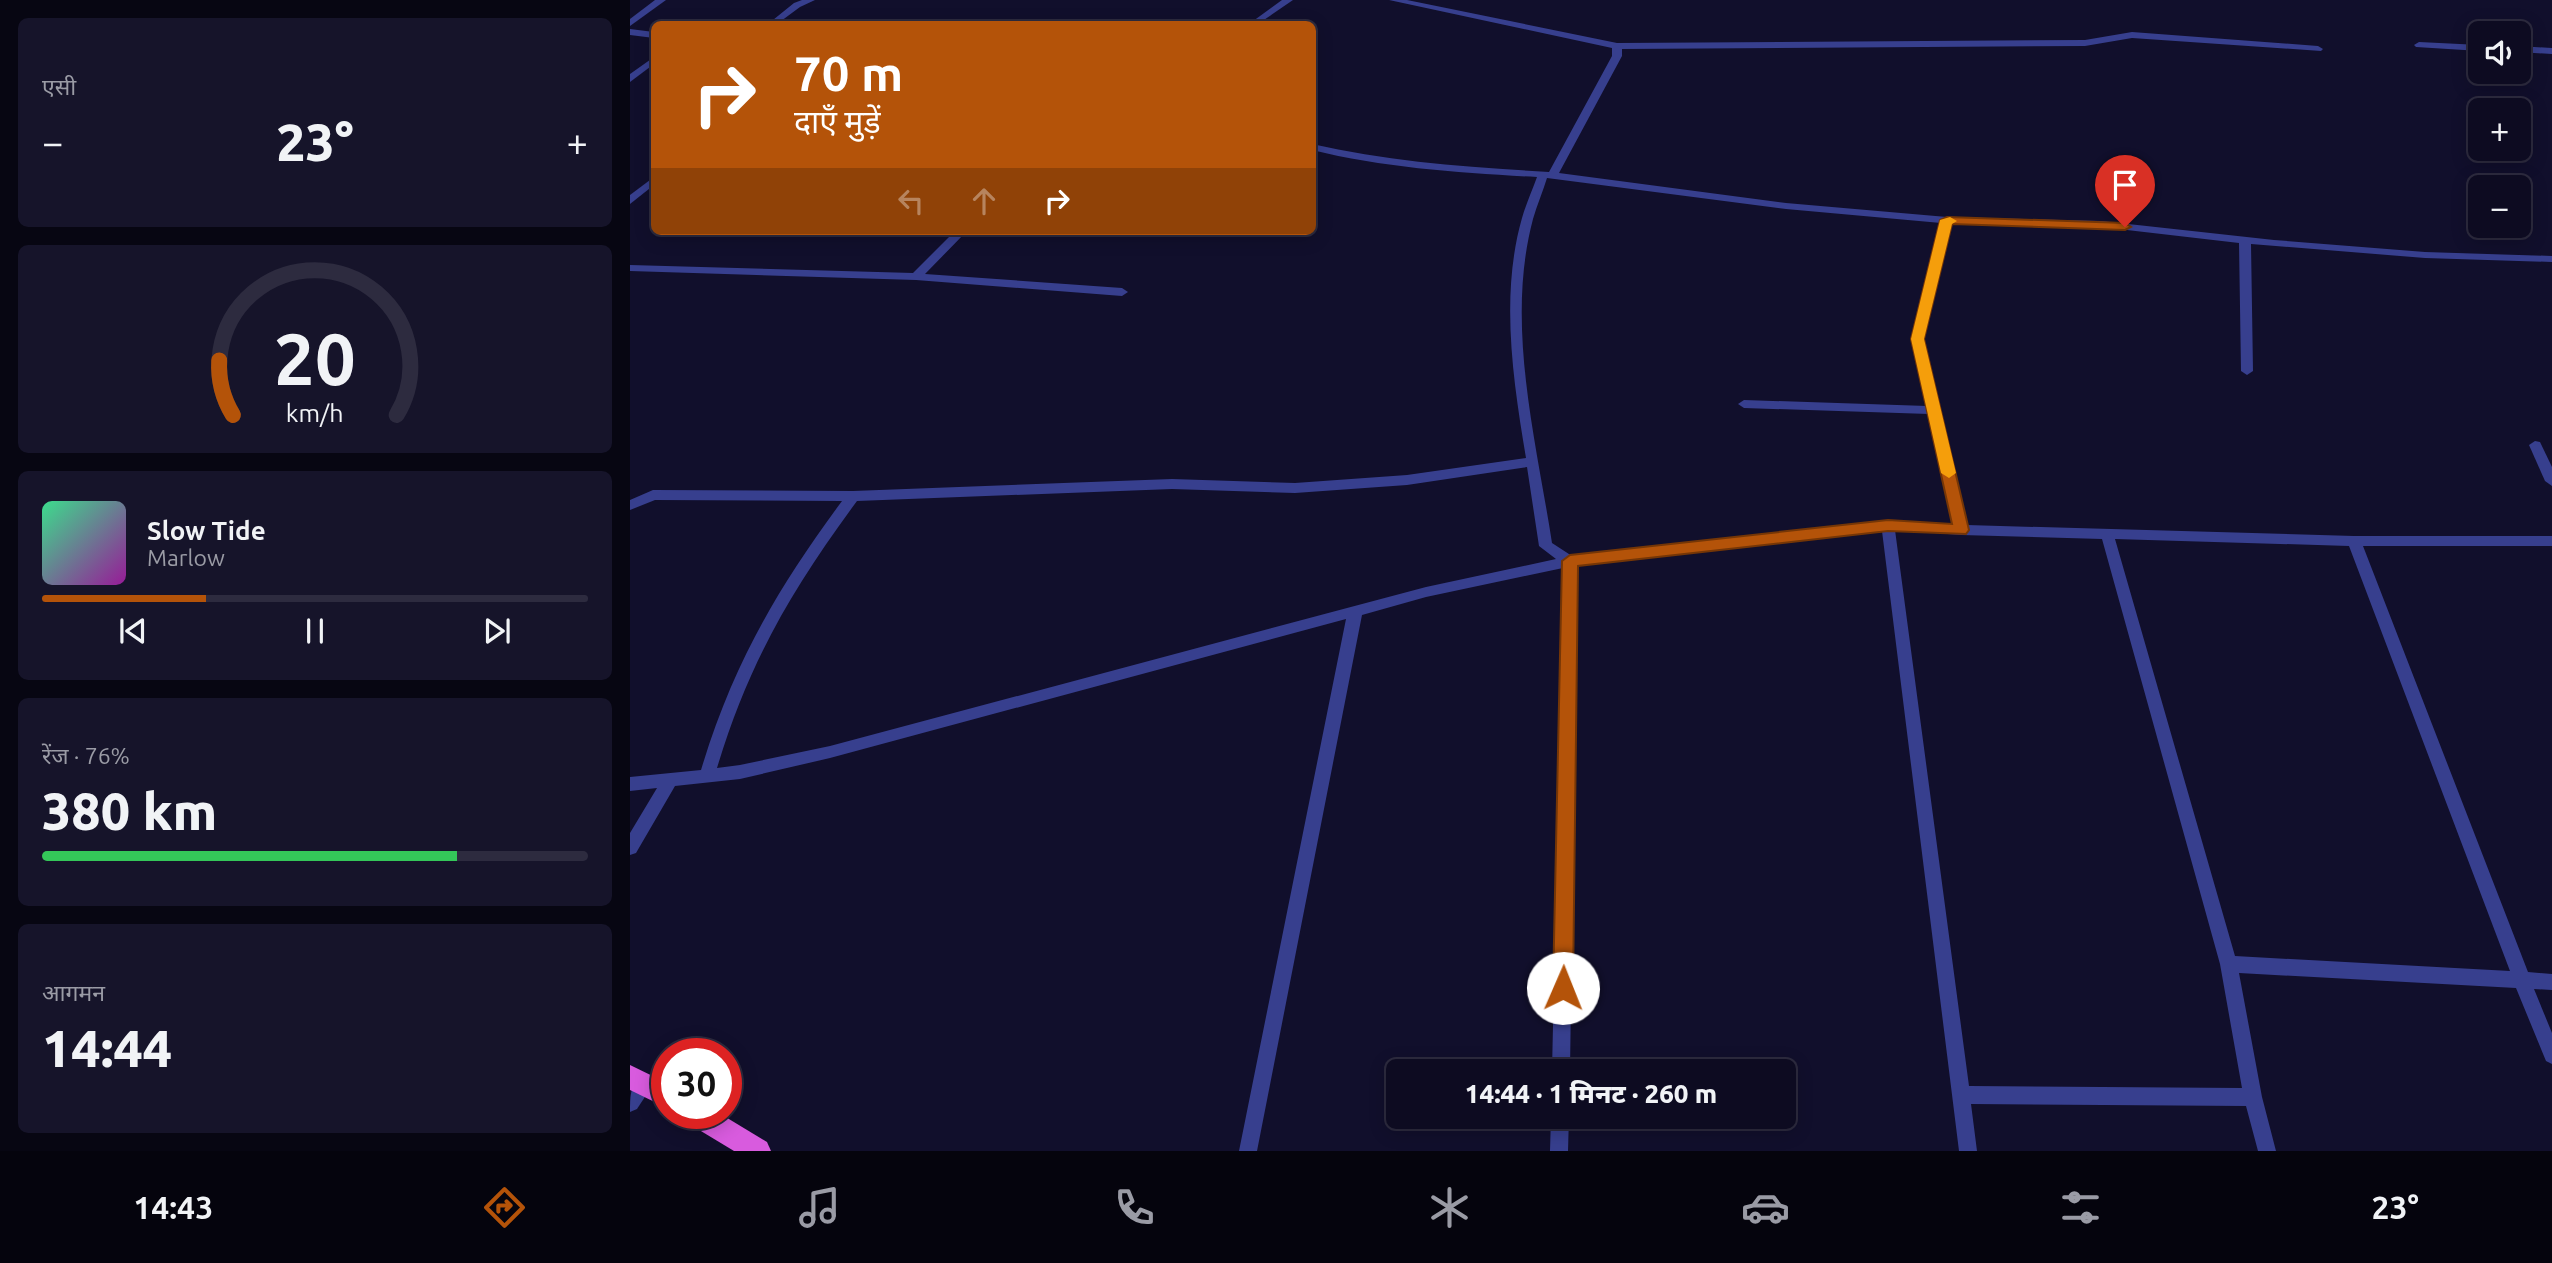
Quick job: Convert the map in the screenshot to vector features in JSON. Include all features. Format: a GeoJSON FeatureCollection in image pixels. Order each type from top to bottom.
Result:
{"type":"FeatureCollection","features":[{"type":"Feature","properties":{"kind":"highway"},"geometry":{"type":"LineString","coordinates":[[722,1129],[758,1151]]}},
{"type":"Feature","properties":{"kind":"street"},"geometry":{"type":"LineString","coordinates":[[630,23],[661,0]]}},
{"type":"Feature","properties":{"kind":"street"},"geometry":{"type":"LineString","coordinates":[[776,21],[797,5],[810,0]]}},
{"type":"Feature","properties":{"kind":"street"},"geometry":{"type":"LineString","coordinates":[[1257,21],[1288,0]]}},
{"type":"Feature","properties":{"kind":"street"},"geometry":{"type":"LineString","coordinates":[[1394,0],[1617,46],[2085,43],[2132,35],[2318,49]]}},
{"type":"Feature","properties":{"kind":"street"},"geometry":{"type":"LineString","coordinates":[[630,32],[651,35]]}},
{"type":"Feature","properties":{"kind":"street"},"geometry":{"type":"LineString","coordinates":[[2419,45],[2468,47]]}},
{"type":"Feature","properties":{"kind":"street"},"geometry":{"type":"LineString","coordinates":[[1570,561],[1546,546],[1519,351],[1519,264],[1533,197],[1617,56],[1617,46]]}},
{"type":"Feature","properties":{"kind":"street"},"geometry":{"type":"LineString","coordinates":[[2548,51],[2552,60]]}},
{"type":"Feature","properties":{"kind":"street"},"geometry":{"type":"LineString","coordinates":[[630,79],[651,62]]}},
{"type":"Feature","properties":{"kind":"street"},"geometry":{"type":"LineString","coordinates":[[1316,148],[1470,170],[1547,175],[1786,205],[1947,220],[2101,224],[2245,240],[2425,255],[2552,259]]}},
{"type":"Feature","properties":{"kind":"street"},"geometry":{"type":"LineString","coordinates":[[630,201],[651,183]]}},
{"type":"Feature","properties":{"kind":"street"},"geometry":{"type":"LineString","coordinates":[[1947,220],[1918,339],[1961,530]]}},
{"type":"Feature","properties":{"kind":"street"},"geometry":{"type":"LineString","coordinates":[[916,277],[957,235]]}},
{"type":"Feature","properties":{"kind":"street"},"geometry":{"type":"LineString","coordinates":[[2245,240],[2247,371]]}},
{"type":"Feature","properties":{"kind":"street"},"geometry":{"type":"LineString","coordinates":[[630,268],[916,277],[1122,292]]}},
{"type":"Feature","properties":{"kind":"street"},"geometry":{"type":"LineString","coordinates":[[1744,404],[1935,410]]}},
{"type":"Feature","properties":{"kind":"street"},"geometry":{"type":"LineString","coordinates":[[2535,445],[2552,481]]}},
{"type":"Feature","properties":{"kind":"street"},"geometry":{"type":"LineString","coordinates":[[630,505],[653,495],[853,496],[1172,484],[1295,488],[1406,480],[1534,461]]}},
{"type":"Feature","properties":{"kind":"street"},"geometry":{"type":"LineString","coordinates":[[707,776],[732,698],[768,622],[807,559],[853,496]]}},
{"type":"Feature","properties":{"kind":"street"},"geometry":{"type":"LineString","coordinates":[[1888,525],[1968,1151]]}},
{"type":"Feature","properties":{"kind":"street"},"geometry":{"type":"LineString","coordinates":[[630,784],[707,776],[830,752],[1426,592],[1570,561],[1888,525],[1961,530],[2354,541],[2552,541]]}},
{"type":"Feature","properties":{"kind":"street"},"geometry":{"type":"LineString","coordinates":[[2107,534],[2228,964],[2253,1097],[2267,1151]]}},
{"type":"Feature","properties":{"kind":"street"},"geometry":{"type":"LineString","coordinates":[[2354,541],[2552,1055]]}},
{"type":"Feature","properties":{"kind":"street"},"geometry":{"type":"LineString","coordinates":[[1561,1059],[1570,561]]}},
{"type":"Feature","properties":{"kind":"street"},"geometry":{"type":"LineString","coordinates":[[1248,1151],[1355,611]]}},
{"type":"Feature","properties":{"kind":"street"},"geometry":{"type":"LineString","coordinates":[[630,848],[670,780]]}},
{"type":"Feature","properties":{"kind":"street"},"geometry":{"type":"LineString","coordinates":[[2228,964],[2552,982]]}},
{"type":"Feature","properties":{"kind":"street"},"geometry":{"type":"LineString","coordinates":[[1962,1095],[2253,1097]]}},
{"type":"Feature","properties":{"kind":"street"},"geometry":{"type":"LineString","coordinates":[[1559,1151],[1560,1129]]}},
{"type":"Feature","properties":{"kind":"slow traffic"},"geometry":{"type":"LineString","coordinates":[[1949,473],[1918,339],[1947,220],[1950,221]]}},
{"type":"Feature","properties":{"kind":"route"},"geometry":{"type":"LineString","coordinates":[[1563,988],[1570,561],[1888,525],[1961,530],[1918,339],[1947,220],[2125,227]]}}]}
